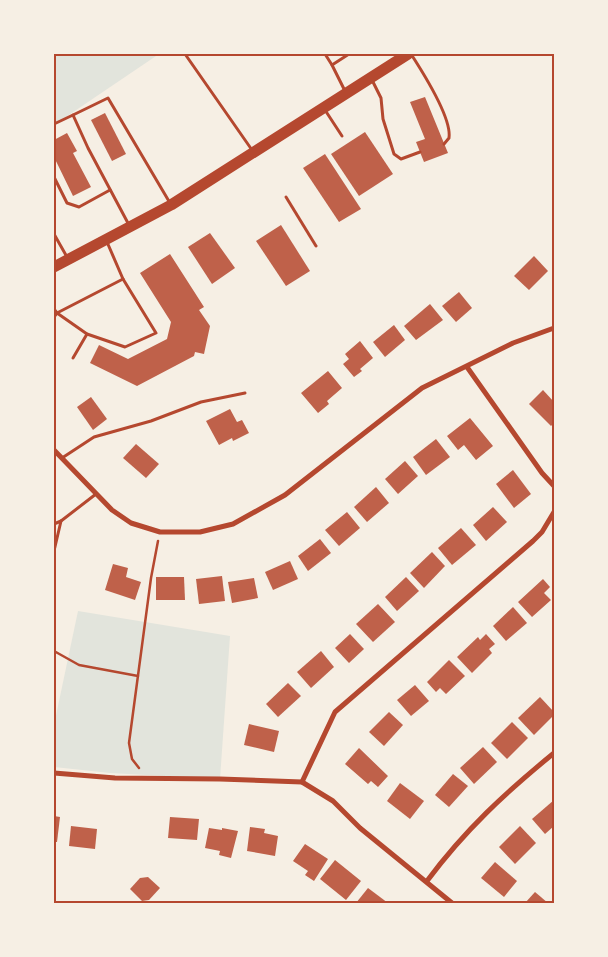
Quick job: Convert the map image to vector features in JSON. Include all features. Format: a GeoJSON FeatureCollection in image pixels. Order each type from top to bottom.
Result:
{"type":"FeatureCollection","features":[{"type":"Feature","properties":{"kind":"main road"},"geometry":{"type":"LineString","coordinates":[[54,267],[172,205],[410,54]]}},
{"type":"Feature","properties":{"kind":"street"},"geometry":{"type":"LineString","coordinates":[[54,450],[112,510],[131,523],[160,532],[200,532],[233,524],[285,495],[422,388],[513,343],[554,328]]}},
{"type":"Feature","properties":{"kind":"street"},"geometry":{"type":"LineString","coordinates":[[467,367],[542,473],[554,486]]}},
{"type":"Feature","properties":{"kind":"street"},"geometry":{"type":"LineString","coordinates":[[302,782],[335,712],[533,541],[542,532],[554,512]]}},
{"type":"Feature","properties":{"kind":"street"},"geometry":{"type":"LineString","coordinates":[[427,881],[449,851],[497,801],[554,753]]}},
{"type":"Feature","properties":{"kind":"street"},"geometry":{"type":"LineString","coordinates":[[54,773],[115,778],[302,782],[333,801],[360,828],[452,903]]}},
{"type":"Feature","properties":{"kind":"lane"},"geometry":{"type":"LineString","coordinates":[[185,54],[253,152]]}},
{"type":"Feature","properties":{"kind":"lane"},"geometry":{"type":"LineString","coordinates":[[326,54],[346,93]]}},
{"type":"Feature","properties":{"kind":"lane"},"geometry":{"type":"LineString","coordinates":[[332,65],[348,54]]}},
{"type":"Feature","properties":{"kind":"lane"},"geometry":{"type":"LineString","coordinates":[[410,54],[423,72],[449,124],[449,138],[444,144]]}},
{"type":"Feature","properties":{"kind":"lane"},"geometry":{"type":"LineString","coordinates":[[371,77],[381,98],[383,119],[394,154],[402,158],[420,152]]}},
{"type":"Feature","properties":{"kind":"lane"},"geometry":{"type":"LineString","coordinates":[[54,124],[108,98],[172,205]]}},
{"type":"Feature","properties":{"kind":"lane"},"geometry":{"type":"LineString","coordinates":[[324,107],[342,136]]}},
{"type":"Feature","properties":{"kind":"lane"},"geometry":{"type":"LineString","coordinates":[[73,115],[130,227]]}},
{"type":"Feature","properties":{"kind":"lane"},"geometry":{"type":"LineString","coordinates":[[54,177],[68,203],[79,207],[110,190]]}},
{"type":"Feature","properties":{"kind":"lane"},"geometry":{"type":"LineString","coordinates":[[286,198],[316,246]]}},
{"type":"Feature","properties":{"kind":"lane"},"geometry":{"type":"LineString","coordinates":[[54,234],[69,259]]}},
{"type":"Feature","properties":{"kind":"lane"},"geometry":{"type":"LineString","coordinates":[[54,309],[87,334],[125,347],[156,333],[123,279],[106,240]]}},
{"type":"Feature","properties":{"kind":"lane"},"geometry":{"type":"LineString","coordinates":[[54,317],[57,313],[123,279]]}},
{"type":"Feature","properties":{"kind":"lane"},"geometry":{"type":"LineString","coordinates":[[72,358],[87,334]]}},
{"type":"Feature","properties":{"kind":"lane"},"geometry":{"type":"LineString","coordinates":[[61,458],[94,437],[151,421],[201,402],[244,393]]}},
{"type":"Feature","properties":{"kind":"lane"},"geometry":{"type":"LineString","coordinates":[[54,524],[61,521],[96,494]]}},
{"type":"Feature","properties":{"kind":"lane"},"geometry":{"type":"LineString","coordinates":[[54,551],[61,521]]}},
{"type":"Feature","properties":{"kind":"path"},"geometry":{"type":"LineString","coordinates":[[146,778],[132,759],[129,743],[151,578],[160,532]]}},
{"type":"Feature","properties":{"kind":"path"},"geometry":{"type":"LineString","coordinates":[[54,651],[80,665],[138,676]]}},
{"type":"Feature","properties":{"kind":"shaded area"},"geometry":{"type":"Polygon","coordinates":[[[54,54],[159,54],[54,125],[54,54]]]}},
{"type":"Feature","properties":{"kind":"shaded area"},"geometry":{"type":"Polygon","coordinates":[[[78,611],[230,636],[220,779],[110,773],[54,767],[54,725],[78,611]]]}},
{"type":"Feature","properties":{"kind":"building"},"geometry":{"type":"Polygon","coordinates":[[[425,97],[448,153],[424,162],[416,142],[425,139],[410,102],[425,97]]]}},
{"type":"Feature","properties":{"kind":"building"},"geometry":{"type":"Polygon","coordinates":[[[105,113],[126,154],[112,161],[91,120],[105,113]]]}},
{"type":"Feature","properties":{"kind":"building"},"geometry":{"type":"Polygon","coordinates":[[[365,132],[393,174],[359,196],[331,154],[365,132]]]}},
{"type":"Feature","properties":{"kind":"building"},"geometry":{"type":"Polygon","coordinates":[[[67,133],[77,151],[73,153],[91,187],[73,196],[54,157],[54,140],[67,133]]]}},
{"type":"Feature","properties":{"kind":"building"},"geometry":{"type":"Polygon","coordinates":[[[325,154],[361,209],[339,222],[303,168],[325,154]]]}},
{"type":"Feature","properties":{"kind":"building"},"geometry":{"type":"Polygon","coordinates":[[[281,225],[310,271],[286,286],[256,241],[281,225]]]}},
{"type":"Feature","properties":{"kind":"building"},"geometry":{"type":"Polygon","coordinates":[[[210,233],[235,268],[212,284],[188,247],[210,233]]]}},
{"type":"Feature","properties":{"kind":"building"},"geometry":{"type":"Polygon","coordinates":[[[170,254],[204,307],[199,310],[210,326],[204,354],[195,352],[194,356],[137,386],[90,363],[99,345],[128,359],[167,339],[171,322],[140,273],[170,254]]]}},
{"type":"Feature","properties":{"kind":"building"},"geometry":{"type":"Polygon","coordinates":[[[534,256],[548,271],[529,290],[514,276],[534,256]]]}},
{"type":"Feature","properties":{"kind":"building"},"geometry":{"type":"Polygon","coordinates":[[[459,292],[472,308],[456,322],[442,306],[459,292]]]}},
{"type":"Feature","properties":{"kind":"building"},"geometry":{"type":"Polygon","coordinates":[[[430,304],[443,320],[416,340],[404,326],[430,304]]]}},
{"type":"Feature","properties":{"kind":"building"},"geometry":{"type":"Polygon","coordinates":[[[394,325],[405,340],[385,357],[373,342],[394,325]]]}},
{"type":"Feature","properties":{"kind":"building"},"geometry":{"type":"Polygon","coordinates":[[[360,341],[373,358],[354,377],[343,364],[349,359],[345,354],[360,341]]]}},
{"type":"Feature","properties":{"kind":"building"},"geometry":{"type":"Polygon","coordinates":[[[328,371],[342,388],[327,401],[329,404],[318,413],[301,393],[328,371]]]}},
{"type":"Feature","properties":{"kind":"building"},"geometry":{"type":"Polygon","coordinates":[[[543,390],[554,402],[554,423],[551,426],[529,404],[543,390]]]}},
{"type":"Feature","properties":{"kind":"building"},"geometry":{"type":"Polygon","coordinates":[[[91,397],[107,419],[93,430],[77,407],[91,397]]]}},
{"type":"Feature","properties":{"kind":"building"},"geometry":{"type":"Polygon","coordinates":[[[230,409],[237,422],[242,420],[249,433],[233,441],[232,438],[219,445],[206,421],[230,409]]]}},
{"type":"Feature","properties":{"kind":"building"},"geometry":{"type":"Polygon","coordinates":[[[470,418],[493,446],[476,460],[464,445],[458,450],[447,436],[470,418]]]}},
{"type":"Feature","properties":{"kind":"building"},"geometry":{"type":"Polygon","coordinates":[[[436,439],[450,457],[426,475],[413,457],[436,439]]]}},
{"type":"Feature","properties":{"kind":"building"},"geometry":{"type":"Polygon","coordinates":[[[136,444],[159,464],[146,478],[123,458],[136,444]]]}},
{"type":"Feature","properties":{"kind":"building"},"geometry":{"type":"Polygon","coordinates":[[[405,461],[418,476],[398,494],[385,479],[405,461]]]}},
{"type":"Feature","properties":{"kind":"building"},"geometry":{"type":"Polygon","coordinates":[[[513,470],[531,494],[514,508],[496,484],[513,470]]]}},
{"type":"Feature","properties":{"kind":"building"},"geometry":{"type":"Polygon","coordinates":[[[376,487],[389,503],[367,522],[354,507],[376,487]]]}},
{"type":"Feature","properties":{"kind":"building"},"geometry":{"type":"Polygon","coordinates":[[[493,507],[507,522],[486,541],[473,525],[493,507]]]}},
{"type":"Feature","properties":{"kind":"building"},"geometry":{"type":"Polygon","coordinates":[[[347,512],[360,528],[339,546],[325,530],[347,512]]]}},
{"type":"Feature","properties":{"kind":"building"},"geometry":{"type":"Polygon","coordinates":[[[461,528],[476,545],[452,565],[438,548],[461,528]]]}},
{"type":"Feature","properties":{"kind":"building"},"geometry":{"type":"Polygon","coordinates":[[[320,539],[331,553],[308,571],[298,556],[320,539]]]}},
{"type":"Feature","properties":{"kind":"building"},"geometry":{"type":"Polygon","coordinates":[[[432,552],[445,566],[424,588],[410,573],[432,552]]]}},
{"type":"Feature","properties":{"kind":"building"},"geometry":{"type":"Polygon","coordinates":[[[290,561],[298,579],[273,590],[265,572],[290,561]]]}},
{"type":"Feature","properties":{"kind":"building"},"geometry":{"type":"Polygon","coordinates":[[[113,564],[128,568],[126,577],[141,582],[135,600],[105,590],[113,564]]]}},
{"type":"Feature","properties":{"kind":"building"},"geometry":{"type":"Polygon","coordinates":[[[222,576],[225,601],[199,604],[196,579],[222,576]]]}},
{"type":"Feature","properties":{"kind":"building"},"geometry":{"type":"Polygon","coordinates":[[[156,577],[184,577],[185,600],[156,600],[156,577]]]}},
{"type":"Feature","properties":{"kind":"building"},"geometry":{"type":"Polygon","coordinates":[[[406,577],[419,591],[397,611],[385,597],[406,577]]]}},
{"type":"Feature","properties":{"kind":"building"},"geometry":{"type":"Polygon","coordinates":[[[254,578],[258,598],[232,603],[228,582],[254,578]]]}},
{"type":"Feature","properties":{"kind":"building"},"geometry":{"type":"Polygon","coordinates":[[[543,579],[550,587],[544,593],[551,600],[532,617],[518,602],[543,579]]]}},
{"type":"Feature","properties":{"kind":"building"},"geometry":{"type":"Polygon","coordinates":[[[378,604],[395,622],[373,642],[356,624],[378,604]]]}},
{"type":"Feature","properties":{"kind":"building"},"geometry":{"type":"Polygon","coordinates":[[[513,607],[527,623],[506,641],[493,626],[513,607]]]}},
{"type":"Feature","properties":{"kind":"building"},"geometry":{"type":"Polygon","coordinates":[[[350,634],[364,649],[349,663],[335,648],[350,634]]]}},
{"type":"Feature","properties":{"kind":"building"},"geometry":{"type":"Polygon","coordinates":[[[486,634],[495,644],[489,649],[492,653],[472,673],[457,657],[478,637],[480,640],[486,634]]]}},
{"type":"Feature","properties":{"kind":"building"},"geometry":{"type":"Polygon","coordinates":[[[321,651],[334,667],[311,688],[297,672],[321,651]]]}},
{"type":"Feature","properties":{"kind":"building"},"geometry":{"type":"Polygon","coordinates":[[[449,660],[465,676],[446,694],[440,688],[436,692],[427,682],[449,660]]]}},
{"type":"Feature","properties":{"kind":"building"},"geometry":{"type":"Polygon","coordinates":[[[288,683],[301,696],[278,717],[266,704],[288,683]]]}},
{"type":"Feature","properties":{"kind":"building"},"geometry":{"type":"Polygon","coordinates":[[[415,685],[429,701],[411,716],[397,700],[415,685]]]}},
{"type":"Feature","properties":{"kind":"building"},"geometry":{"type":"Polygon","coordinates":[[[540,697],[554,712],[554,715],[534,735],[518,718],[540,697]]]}},
{"type":"Feature","properties":{"kind":"building"},"geometry":{"type":"Polygon","coordinates":[[[389,712],[403,725],[384,746],[369,732],[389,712]]]}},
{"type":"Feature","properties":{"kind":"building"},"geometry":{"type":"Polygon","coordinates":[[[512,722],[528,738],[507,759],[491,743],[512,722]]]}},
{"type":"Feature","properties":{"kind":"building"},"geometry":{"type":"Polygon","coordinates":[[[249,724],[279,731],[274,752],[244,745],[249,724]]]}},
{"type":"Feature","properties":{"kind":"building"},"geometry":{"type":"Polygon","coordinates":[[[483,747],[497,762],[474,784],[460,768],[483,747]]]}},
{"type":"Feature","properties":{"kind":"building"},"geometry":{"type":"Polygon","coordinates":[[[359,748],[388,776],[378,787],[371,781],[368,784],[345,764],[359,748]]]}},
{"type":"Feature","properties":{"kind":"building"},"geometry":{"type":"Polygon","coordinates":[[[453,774],[468,786],[449,807],[435,795],[453,774]]]}},
{"type":"Feature","properties":{"kind":"building"},"geometry":{"type":"Polygon","coordinates":[[[400,783],[424,801],[410,819],[387,801],[400,783]]]}},
{"type":"Feature","properties":{"kind":"building"},"geometry":{"type":"Polygon","coordinates":[[[554,800],[554,826],[545,834],[532,819],[554,800]]]}},
{"type":"Feature","properties":{"kind":"building"},"geometry":{"type":"Polygon","coordinates":[[[54,816],[60,817],[57,842],[54,842],[54,816]]]}},
{"type":"Feature","properties":{"kind":"building"},"geometry":{"type":"Polygon","coordinates":[[[170,817],[199,819],[197,840],[168,838],[170,817]]]}},
{"type":"Feature","properties":{"kind":"building"},"geometry":{"type":"Polygon","coordinates":[[[71,826],[97,829],[95,849],[69,846],[71,826]]]}},
{"type":"Feature","properties":{"kind":"building"},"geometry":{"type":"Polygon","coordinates":[[[520,826],[536,843],[515,864],[499,847],[520,826]]]}},
{"type":"Feature","properties":{"kind":"building"},"geometry":{"type":"Polygon","coordinates":[[[250,827],[265,829],[264,833],[278,836],[275,856],[247,851],[250,827]]]}},
{"type":"Feature","properties":{"kind":"building"},"geometry":{"type":"Polygon","coordinates":[[[209,828],[238,831],[231,858],[219,855],[220,851],[205,848],[209,828]]]}},
{"type":"Feature","properties":{"kind":"building"},"geometry":{"type":"Polygon","coordinates":[[[305,844],[328,859],[314,881],[305,875],[308,871],[293,861],[305,844]]]}},
{"type":"Feature","properties":{"kind":"building"},"geometry":{"type":"Polygon","coordinates":[[[335,860],[361,881],[346,900],[320,879],[335,860]]]}},
{"type":"Feature","properties":{"kind":"building"},"geometry":{"type":"Polygon","coordinates":[[[495,862],[517,881],[504,897],[481,878],[495,862]]]}},
{"type":"Feature","properties":{"kind":"building"},"geometry":{"type":"Polygon","coordinates":[[[148,877],[160,888],[149,900],[142,901],[130,889],[140,878],[148,877]]]}},
{"type":"Feature","properties":{"kind":"building"},"geometry":{"type":"Polygon","coordinates":[[[368,888],[388,903],[356,903],[368,888]]]}},
{"type":"Feature","properties":{"kind":"building"},"geometry":{"type":"Polygon","coordinates":[[[535,892],[548,903],[525,903],[535,892]]]}}]}
